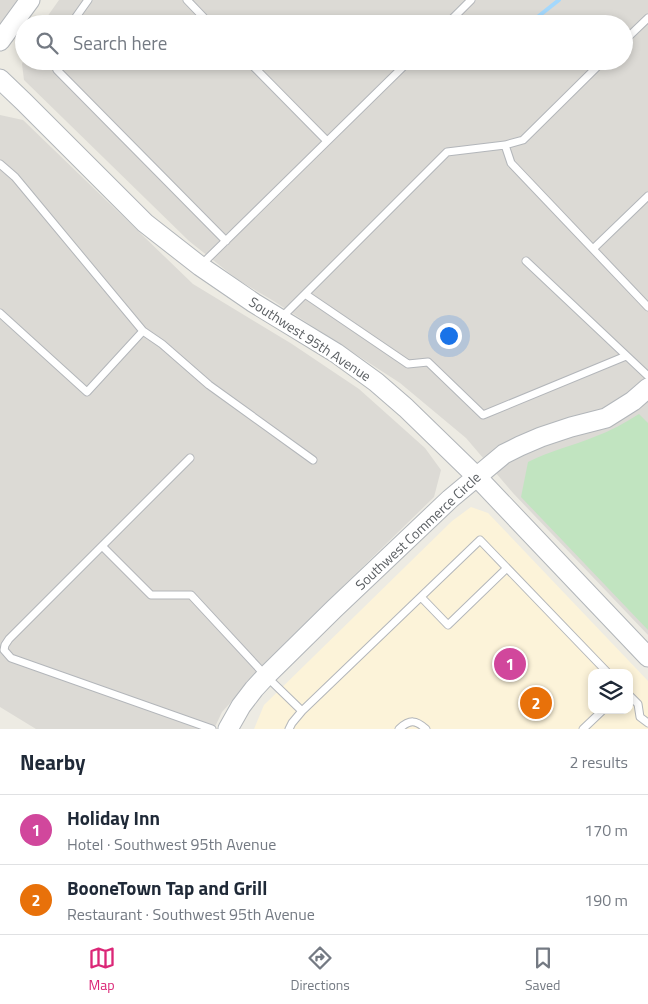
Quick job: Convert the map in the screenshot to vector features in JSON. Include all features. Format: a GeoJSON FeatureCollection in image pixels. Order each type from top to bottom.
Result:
{"type":"FeatureCollection","features":[{"type":"Feature","properties":{"kind":"main road"},"geometry":{"type":"LineString","coordinates":[[19,15],[30,0]]}},
{"type":"Feature","properties":{"kind":"main road"},"geometry":{"type":"LineString","coordinates":[[0,41],[15,20]]}},
{"type":"Feature","properties":{"kind":"main road","name":"Southwest 95th Avenue"},"geometry":{"type":"LineString","coordinates":[[0,79],[145,223],[200,266],[254,303],[336,353],[376,382],[406,408],[477,477],[648,657]]}},
{"type":"Feature","properties":{"kind":"main road","name":"Southwest Commerce Circle"},"geometry":{"type":"LineString","coordinates":[[228,729],[241,706],[266,676],[450,499],[504,454],[541,437],[606,418],[633,402],[648,388]]}},
{"type":"Feature","properties":{"kind":"lane"},"geometry":{"type":"LineString","coordinates":[[77,15],[88,0]]}},
{"type":"Feature","properties":{"kind":"lane"},"geometry":{"type":"LineString","coordinates":[[186,0],[201,15]]}},
{"type":"Feature","properties":{"kind":"lane"},"geometry":{"type":"LineString","coordinates":[[455,15],[467,1]]}},
{"type":"Feature","properties":{"kind":"lane"},"geometry":{"type":"LineString","coordinates":[[633,32],[648,18]]}},
{"type":"Feature","properties":{"kind":"lane"},"geometry":{"type":"LineString","coordinates":[[57,70],[226,240]]}},
{"type":"Feature","properties":{"kind":"lane"},"geometry":{"type":"LineString","coordinates":[[257,70],[327,141]]}},
{"type":"Feature","properties":{"kind":"lane"},"geometry":{"type":"LineString","coordinates":[[200,266],[400,70]]}},
{"type":"Feature","properties":{"kind":"lane"},"geometry":{"type":"LineString","coordinates":[[280,319],[447,152],[505,145],[524,140],[595,70]]}},
{"type":"Feature","properties":{"kind":"lane"},"geometry":{"type":"LineString","coordinates":[[505,145],[511,163],[648,307]]}},
{"type":"Feature","properties":{"kind":"lane"},"geometry":{"type":"LineString","coordinates":[[0,164],[15,177],[142,331],[162,344],[209,385],[314,460]]}},
{"type":"Feature","properties":{"kind":"lane"},"geometry":{"type":"LineString","coordinates":[[593,249],[648,196]]}},
{"type":"Feature","properties":{"kind":"lane"},"geometry":{"type":"LineString","coordinates":[[526,260],[648,376]]}},
{"type":"Feature","properties":{"kind":"lane"},"geometry":{"type":"LineString","coordinates":[[305,294],[408,364],[428,362],[483,415],[626,356]]}},
{"type":"Feature","properties":{"kind":"lane"},"geometry":{"type":"LineString","coordinates":[[0,313],[87,392],[142,331]]}},
{"type":"Feature","properties":{"kind":"lane"},"geometry":{"type":"LineString","coordinates":[[190,458],[9,639],[4,650],[11,658],[212,729]]}},
{"type":"Feature","properties":{"kind":"lane"},"geometry":{"type":"LineString","coordinates":[[289,729],[302,711],[480,540],[604,669]]}},
{"type":"Feature","properties":{"kind":"lane"},"geometry":{"type":"LineString","coordinates":[[102,546],[151,595],[191,595],[266,676],[302,711]]}},
{"type":"Feature","properties":{"kind":"lane"},"geometry":{"type":"LineString","coordinates":[[421,597],[448,625],[507,568]]}},
{"type":"Feature","properties":{"kind":"lane"},"geometry":{"type":"LineString","coordinates":[[633,699],[638,704],[640,717],[648,724]]}},
{"type":"Feature","properties":{"kind":"lane"},"geometry":{"type":"LineString","coordinates":[[583,729],[599,714]]}},
{"type":"Feature","properties":{"kind":"lane"},"geometry":{"type":"LineString","coordinates":[[399,729],[404,724],[412,721],[418,722],[426,729]]}},
{"type":"Feature","properties":{"kind":"shaded area"},"geometry":{"type":"Polygon","coordinates":[[[0,0],[18,0],[0,24],[0,0]]]}},
{"type":"Feature","properties":{"kind":"shaded area"},"geometry":{"type":"Polygon","coordinates":[[[59,0],[648,0],[648,635],[513,493],[466,438],[400,383],[238,280],[189,241],[24,80],[23,70],[633,70],[633,15],[48,15],[59,0]]]}},
{"type":"Feature","properties":{"kind":"shaded area"},"geometry":{"type":"Polygon","coordinates":[[[0,115],[23,120],[193,284],[292,344],[359,389],[425,448],[441,470],[434,497],[286,642],[222,712],[214,729],[36,729],[0,707],[0,115]]]}},
{"type":"Feature","properties":{"kind":"shaded area"},"geometry":{"type":"Polygon","coordinates":[[[471,507],[488,513],[648,681],[648,729],[254,729],[264,705],[452,521],[471,507]]]}},
{"type":"Feature","properties":{"kind":"green space"},"geometry":{"type":"Polygon","coordinates":[[[639,414],[648,423],[648,630],[521,497],[528,462],[606,432],[639,414]]]}},
{"type":"Feature","properties":{"kind":"waterway"},"geometry":{"type":"LineString","coordinates":[[540,15],[559,0]]}},
{"type":"Feature","properties":{"kind":"place","name":"Holiday Inn"},"geometry":{"type":"Point","coordinates":[510,664]}},
{"type":"Feature","properties":{"kind":"place","name":"BooneTown Tap and Grill"},"geometry":{"type":"Point","coordinates":[536,703]}}]}
